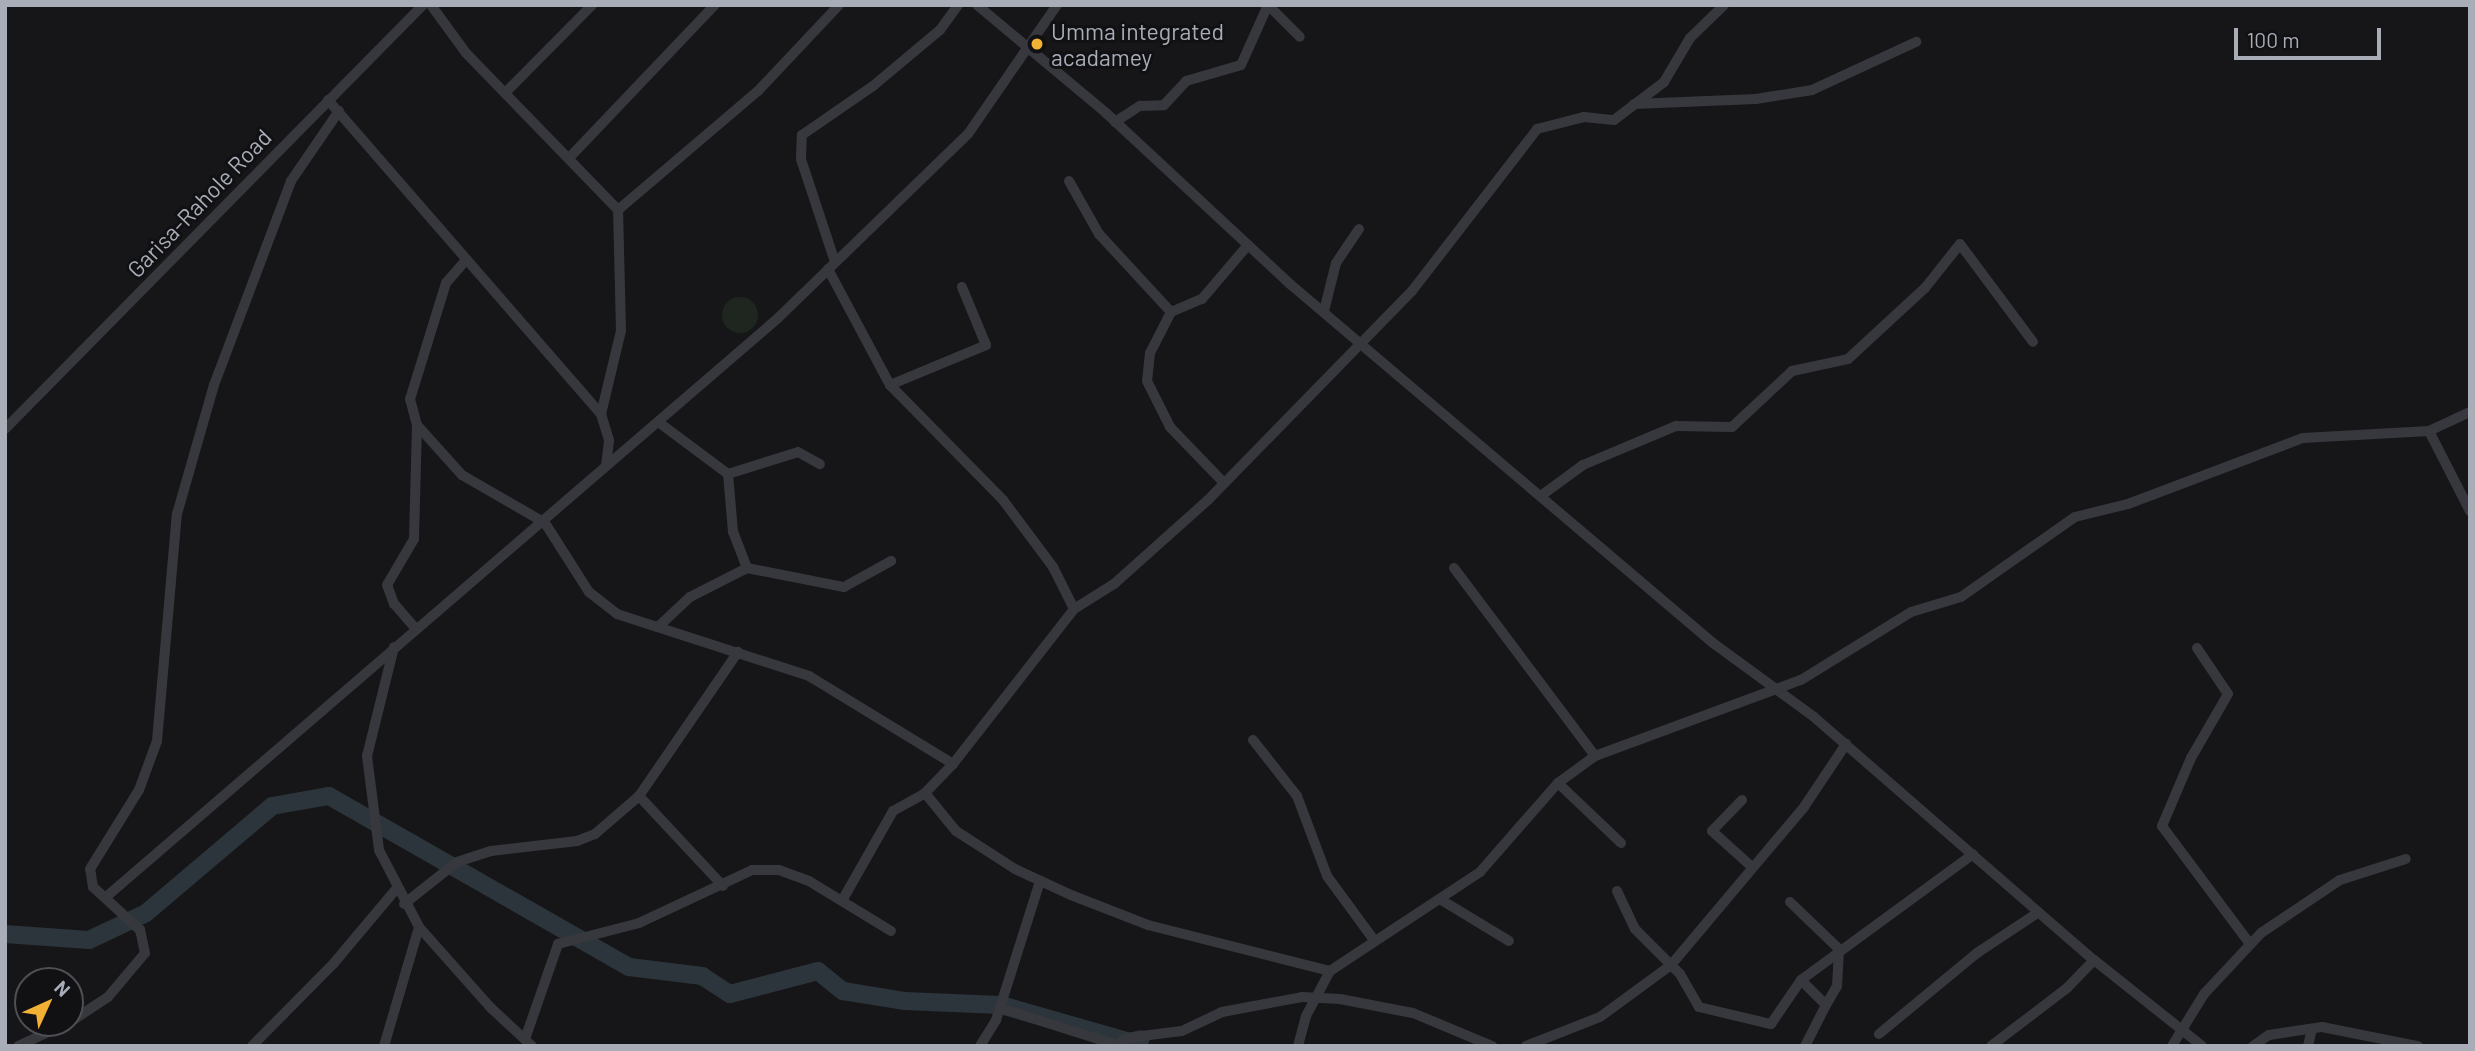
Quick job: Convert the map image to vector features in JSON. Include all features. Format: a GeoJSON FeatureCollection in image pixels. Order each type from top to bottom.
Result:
{"type":"FeatureCollection","features":[{"type":"Feature","properties":{"kind":"street","name":"Garisa-Rahole Road"},"geometry":{"type":"LineString","coordinates":[[5,429],[422,5]]}},
{"type":"Feature","properties":{"kind":"street"},"geometry":{"type":"LineString","coordinates":[[431,5],[466,53],[508,90],[618,210],[621,331],[601,414]]}},
{"type":"Feature","properties":{"kind":"street"},"geometry":{"type":"LineString","coordinates":[[508,90],[593,5]]}},
{"type":"Feature","properties":{"kind":"street"},"geometry":{"type":"LineString","coordinates":[[570,157],[715,5]]}},
{"type":"Feature","properties":{"kind":"street"},"geometry":{"type":"LineString","coordinates":[[618,210],[758,91],[839,5]]}},
{"type":"Feature","properties":{"kind":"street"},"geometry":{"type":"LineString","coordinates":[[958,5],[940,30],[873,86],[802,135],[801,159],[832,265],[890,386],[1003,500],[1053,567],[1074,609]]}},
{"type":"Feature","properties":{"kind":"street"},"geometry":{"type":"LineString","coordinates":[[977,5],[1115,122],[1324,311],[1713,643],[1775,687],[1846,744],[2094,960],[2202,1046]]}},
{"type":"Feature","properties":{"kind":"street"},"geometry":{"type":"LineString","coordinates":[[106,897],[394,647],[545,523],[606,466],[662,424],[832,265],[968,134],[1057,5]]}},
{"type":"Feature","properties":{"kind":"street"},"geometry":{"type":"LineString","coordinates":[[843,899],[893,811],[925,793],[953,764],[1074,609],[1115,584],[1224,482],[1425,276],[1537,129],[1584,117],[1614,120],[1664,82],[1690,38],[1724,5]]}},
{"type":"Feature","properties":{"kind":"street"},"geometry":{"type":"LineString","coordinates":[[1115,122],[1140,106],[1164,105],[1186,81],[1241,65],[1269,6],[1300,37]]}},
{"type":"Feature","properties":{"kind":"street"},"geometry":{"type":"LineString","coordinates":[[1634,104],[1756,99],[1812,90],[1916,42]]}},
{"type":"Feature","properties":{"kind":"street"},"geometry":{"type":"LineString","coordinates":[[328,100],[601,414],[609,441],[606,466]]}},
{"type":"Feature","properties":{"kind":"street"},"geometry":{"type":"LineString","coordinates":[[84,1012],[108,997],[145,953],[140,930],[93,887],[90,869],[139,790],[157,741],[177,514],[187,468],[291,181],[339,111]]}},
{"type":"Feature","properties":{"kind":"street"},"geometry":{"type":"LineString","coordinates":[[1069,181],[1099,234],[1171,312]]}},
{"type":"Feature","properties":{"kind":"street"},"geometry":{"type":"LineString","coordinates":[[1324,311],[1336,263],[1359,229]]}},
{"type":"Feature","properties":{"kind":"street"},"geometry":{"type":"LineString","coordinates":[[1542,495],[1583,465],[1676,426],[1732,427],[1791,371],[1848,359],[1925,288],[1960,243],[2033,342]]}},
{"type":"Feature","properties":{"kind":"street"},"geometry":{"type":"LineString","coordinates":[[1224,482],[1170,427],[1147,382],[1150,353],[1171,312],[1202,299],[1248,245]]}},
{"type":"Feature","properties":{"kind":"street"},"geometry":{"type":"LineString","coordinates":[[416,629],[394,604],[387,585],[414,539],[417,425],[410,399],[418,359],[446,283],[466,260]]}},
{"type":"Feature","properties":{"kind":"street"},"geometry":{"type":"LineString","coordinates":[[890,386],[986,345],[962,287]]}},
{"type":"Feature","properties":{"kind":"street"},"geometry":{"type":"LineString","coordinates":[[1298,1046],[1315,998],[1330,971],[1374,940],[1443,901],[1495,859],[1558,783],[1595,755],[1775,687],[1801,680],[1911,612],[1961,597],[2075,517],[2128,504],[2303,438],[2428,431],[2470,412]]}},
{"type":"Feature","properties":{"kind":"street"},"geometry":{"type":"LineString","coordinates":[[662,424],[728,474],[733,532],[747,568]]}},
{"type":"Feature","properties":{"kind":"street"},"geometry":{"type":"LineString","coordinates":[[417,425],[474,486],[545,523],[589,592],[617,614],[809,676],[953,764]]}},
{"type":"Feature","properties":{"kind":"street"},"geometry":{"type":"LineString","coordinates":[[2428,431],[2470,511]]}},
{"type":"Feature","properties":{"kind":"street"},"geometry":{"type":"LineString","coordinates":[[728,474],[797,452],[820,464]]}},
{"type":"Feature","properties":{"kind":"street"},"geometry":{"type":"LineString","coordinates":[[658,627],[690,597],[747,568],[844,587],[891,561]]}},
{"type":"Feature","properties":{"kind":"street"},"geometry":{"type":"LineString","coordinates":[[1454,568],[1595,755]]}},
{"type":"Feature","properties":{"kind":"street"},"geometry":{"type":"LineString","coordinates":[[394,647],[367,756],[379,850],[404,904],[419,927],[529,1042],[558,944],[639,923],[765,868],[810,881],[891,930]]}},
{"type":"Feature","properties":{"kind":"street"},"geometry":{"type":"LineString","coordinates":[[2197,648],[2228,694],[2191,758],[2162,826],[2250,944]]}},
{"type":"Feature","properties":{"kind":"street"},"geometry":{"type":"LineString","coordinates":[[404,904],[457,862],[491,851],[577,841],[595,834],[639,796],[738,652]]}},
{"type":"Feature","properties":{"kind":"street"},"geometry":{"type":"LineString","coordinates":[[1253,740],[1297,796],[1327,876],[1374,940]]}},
{"type":"Feature","properties":{"kind":"street"},"geometry":{"type":"LineString","coordinates":[[1526,1046],[1600,1017],[1671,965],[1804,807],[1846,744]]}},
{"type":"Feature","properties":{"kind":"street"},"geometry":{"type":"LineString","coordinates":[[1558,783],[1621,843]]}},
{"type":"Feature","properties":{"kind":"street"},"geometry":{"type":"LineString","coordinates":[[925,793],[956,831],[1040,881],[1148,925],[1330,971]]}},
{"type":"Feature","properties":{"kind":"street"},"geometry":{"type":"LineString","coordinates":[[639,796],[723,886]]}},
{"type":"Feature","properties":{"kind":"street"},"geometry":{"type":"LineString","coordinates":[[1742,800],[1712,831],[1752,867]]}},
{"type":"Feature","properties":{"kind":"street"},"geometry":{"type":"LineString","coordinates":[[1617,891],[1635,929],[1671,965],[1699,1007],[1761,1024],[1774,1021],[1801,980],[1839,949],[1973,854]]}},
{"type":"Feature","properties":{"kind":"street"},"geometry":{"type":"LineString","coordinates":[[2172,1046],[2204,994],[2250,944],[2340,880],[2406,859]]}},
{"type":"Feature","properties":{"kind":"street"},"geometry":{"type":"LineString","coordinates":[[980,1046],[1000,1008],[1040,881]]}},
{"type":"Feature","properties":{"kind":"street"},"geometry":{"type":"LineString","coordinates":[[252,1046],[334,963],[397,888]]}},
{"type":"Feature","properties":{"kind":"street"},"geometry":{"type":"LineString","coordinates":[[1443,901],[1509,941]]}},
{"type":"Feature","properties":{"kind":"street"},"geometry":{"type":"LineString","coordinates":[[1790,902],[1839,949],[1838,986],[1805,1046]]}},
{"type":"Feature","properties":{"kind":"street"},"geometry":{"type":"LineString","coordinates":[[1879,1034],[1977,953],[2039,912]]}},
{"type":"Feature","properties":{"kind":"street"},"geometry":{"type":"LineString","coordinates":[[384,1046],[419,927]]}},
{"type":"Feature","properties":{"kind":"street"},"geometry":{"type":"LineString","coordinates":[[1991,1046],[2067,988],[2094,960]]}},
{"type":"Feature","properties":{"kind":"street"},"geometry":{"type":"LineString","coordinates":[[1801,980],[1826,1005]]}},
{"type":"Feature","properties":{"kind":"street"},"geometry":{"type":"LineString","coordinates":[[1000,1008],[1117,1045],[1126,1038],[1182,1031],[1222,1012],[1315,998],[1413,1013],[1492,1046]]}},
{"type":"Feature","properties":{"kind":"street"},"geometry":{"type":"LineString","coordinates":[[2253,1046],[2269,1035],[2312,1029],[2352,1030],[2418,1046]]}},
{"type":"Feature","properties":{"kind":"street"},"geometry":{"type":"LineString","coordinates":[[2308,1046],[2312,1029]]}},
{"type":"Feature","properties":{"kind":"street"},"geometry":{"type":"LineString","coordinates":[[18,1046],[37,1037]]}},
{"type":"Feature","properties":{"kind":"shaded area"},"geometry":{"type":"Polygon","coordinates":[[[740,297],[752,303],[758,315],[752,327],[740,333],[728,327],[722,315],[728,303],[740,297]]]}},
{"type":"Feature","properties":{"kind":"waterway"},"geometry":{"type":"LineString","coordinates":[[5,934],[89,940],[146,913],[272,806],[329,796],[629,967],[702,976],[730,994],[818,971],[843,991],[905,1001],[1001,1005],[1130,1042],[1141,1039]]}},
{"type":"Feature","properties":{"kind":"place","name":"Umma integrated acadamey"},"geometry":{"type":"Point","coordinates":[1037,44]}}]}
